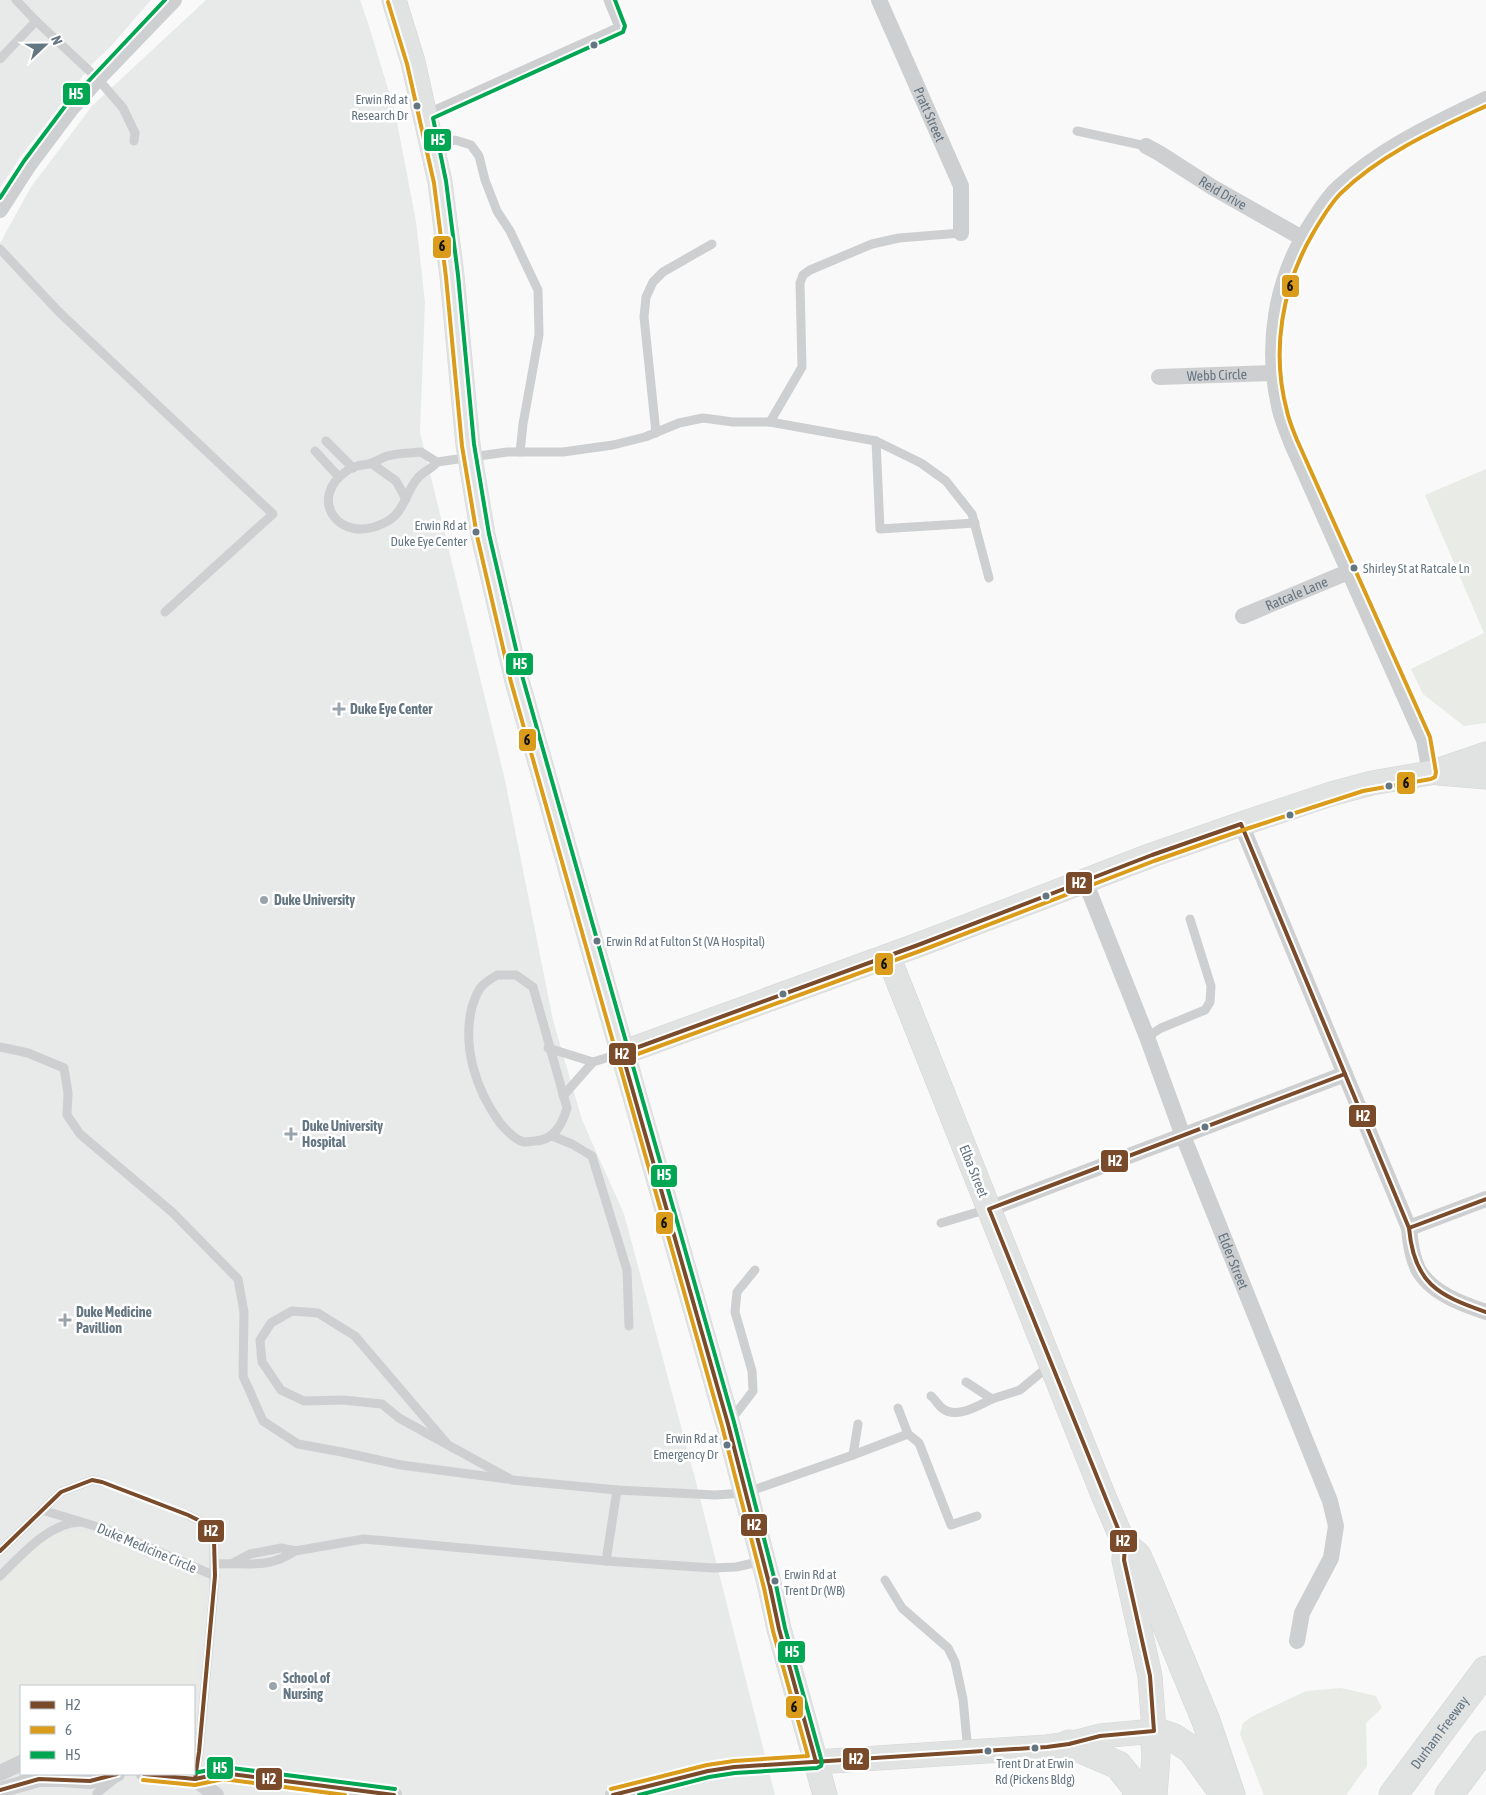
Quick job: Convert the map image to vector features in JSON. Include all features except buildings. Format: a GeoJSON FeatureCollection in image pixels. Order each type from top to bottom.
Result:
{"type":"FeatureCollection","features":[{"type":"Feature","properties":{"kind":"highway"},"geometry":{"type":"LineString","coordinates":[[1125,1546],[1137,1556],[1149,1583],[1206,1722],[1231,1795]]}},
{"type":"Feature","properties":{"kind":"highway","name":"Durham Freeway"},"geometry":{"type":"LineString","coordinates":[[1393,1795],[1486,1670]]}},
{"type":"Feature","properties":{"kind":"highway"},"geometry":{"type":"LineString","coordinates":[[1153,1795],[1156,1756],[1154,1731],[1174,1738],[1192,1750],[1225,1795]]}},
{"type":"Feature","properties":{"kind":"highway"},"geometry":{"type":"LineString","coordinates":[[1069,1744],[1118,1765],[1135,1786],[1137,1795]]}},
{"type":"Feature","properties":{"kind":"highway"},"geometry":{"type":"LineString","coordinates":[[1449,1795],[1486,1745]]}},
{"type":"Feature","properties":{"kind":"main road"},"geometry":{"type":"LineString","coordinates":[[394,0],[413,62],[440,182],[452,276],[465,424],[470,458],[484,535],[517,681],[728,1424],[779,1628],[825,1795]]}},
{"type":"Feature","properties":{"kind":"main road"},"geometry":{"type":"LineString","coordinates":[[622,1053],[888,956],[1152,855],[1241,824],[1361,785],[1430,773],[1486,754]]}},
{"type":"Feature","properties":{"kind":"main road"},"geometry":{"type":"LineString","coordinates":[[1430,773],[1486,777]]}},
{"type":"Feature","properties":{"kind":"main road","name":"Elba Street"},"geometry":{"type":"LineString","coordinates":[[888,956],[1050,1365],[1125,1546],[1124,1560],[1150,1676],[1154,1731]]}},
{"type":"Feature","properties":{"kind":"main road"},"geometry":{"type":"LineString","coordinates":[[816,1762],[1069,1744],[1100,1736],[1154,1731]]}},
{"type":"Feature","properties":{"kind":"street"},"geometry":{"type":"LineString","coordinates":[[0,210],[35,157],[71,109],[174,0]]}},
{"type":"Feature","properties":{"kind":"street","name":"Pratt Street"},"geometry":{"type":"LineString","coordinates":[[880,0],[961,186],[961,234]]}},
{"type":"Feature","properties":{"kind":"street"},"geometry":{"type":"LineString","coordinates":[[1430,773],[1424,740],[1291,442],[1279,406],[1273,349],[1278,303],[1290,263],[1302,238],[1336,190],[1357,171],[1406,138],[1486,99]]}},
{"type":"Feature","properties":{"kind":"street","name":"Reid Drive"},"geometry":{"type":"LineString","coordinates":[[1146,146],[1212,187],[1302,238]]}},
{"type":"Feature","properties":{"kind":"street","name":"Webb Circle"},"geometry":{"type":"LineString","coordinates":[[1160,377],[1275,373]]}},
{"type":"Feature","properties":{"kind":"street","name":"Ratcale Lane"},"geometry":{"type":"LineString","coordinates":[[1244,616],[1348,572]]}},
{"type":"Feature","properties":{"kind":"street"},"geometry":{"type":"LineString","coordinates":[[1241,824],[1409,1228],[1410,1245],[1418,1269],[1428,1282],[1440,1292],[1486,1312]]}},
{"type":"Feature","properties":{"kind":"street","name":"Elder Street"},"geometry":{"type":"LineString","coordinates":[[1086,880],[1183,1136],[1330,1501],[1336,1526],[1331,1558],[1302,1613],[1297,1641]]}},
{"type":"Feature","properties":{"kind":"street"},"geometry":{"type":"LineString","coordinates":[[989,1209],[1345,1074]]}},
{"type":"Feature","properties":{"kind":"street"},"geometry":{"type":"LineString","coordinates":[[1409,1228],[1486,1199]]}},
{"type":"Feature","properties":{"kind":"street"},"geometry":{"type":"LineString","coordinates":[[613,1795],[708,1771],[734,1767],[816,1762]]}},
{"type":"Feature","properties":{"kind":"street"},"geometry":{"type":"LineString","coordinates":[[1,1784],[20,1764]]}},
{"type":"Feature","properties":{"kind":"street"},"geometry":{"type":"LineString","coordinates":[[154,1775],[195,1779],[223,1773],[305,1789],[394,1795]]}},
{"type":"Feature","properties":{"kind":"street"},"geometry":{"type":"LineString","coordinates":[[1,1784],[62,1778],[90,1781],[113,1775]]}},
{"type":"Feature","properties":{"kind":"street"},"geometry":{"type":"LineString","coordinates":[[195,1779],[216,1795]]}},
{"type":"Feature","properties":{"kind":"lane"},"geometry":{"type":"LineString","coordinates":[[16,0],[36,22],[98,79],[123,108],[135,133],[134,141]]}},
{"type":"Feature","properties":{"kind":"lane"},"geometry":{"type":"LineString","coordinates":[[426,114],[619,27],[608,0]]}},
{"type":"Feature","properties":{"kind":"lane"},"geometry":{"type":"LineString","coordinates":[[0,59],[36,22]]}},
{"type":"Feature","properties":{"kind":"lane"},"geometry":{"type":"LineString","coordinates":[[1076,131],[1146,146]]}},
{"type":"Feature","properties":{"kind":"lane"},"geometry":{"type":"LineString","coordinates":[[432,147],[454,140],[471,145],[479,156],[485,180],[497,211],[510,231],[538,290],[538,335],[520,452]]}},
{"type":"Feature","properties":{"kind":"lane"},"geometry":{"type":"LineString","coordinates":[[770,422],[802,367],[800,284],[803,275],[810,270],[872,244],[899,238],[961,234]]}},
{"type":"Feature","properties":{"kind":"lane"},"geometry":{"type":"LineString","coordinates":[[656,433],[644,317],[646,297],[653,282],[663,272],[712,244]]}},
{"type":"Feature","properties":{"kind":"lane"},"geometry":{"type":"LineString","coordinates":[[0,249],[59,312],[273,514],[165,612]]}},
{"type":"Feature","properties":{"kind":"lane"},"geometry":{"type":"LineString","coordinates":[[437,462],[431,470],[422,473],[416,480],[410,489],[403,507],[385,523],[371,528],[358,529],[337,521],[330,511],[329,496],[333,485],[340,477],[353,468],[388,456],[421,452],[437,462],[508,452],[563,452],[613,445],[656,433],[679,423],[703,418],[734,422],[770,422],[876,441],[921,463],[946,481],[972,514],[989,578]]}},
{"type":"Feature","properties":{"kind":"lane"},"geometry":{"type":"LineString","coordinates":[[326,441],[353,468]]}},
{"type":"Feature","properties":{"kind":"lane"},"geometry":{"type":"LineString","coordinates":[[876,441],[880,528],[975,523]]}},
{"type":"Feature","properties":{"kind":"lane"},"geometry":{"type":"LineString","coordinates":[[315,451],[340,477]]}},
{"type":"Feature","properties":{"kind":"lane"},"geometry":{"type":"LineString","coordinates":[[371,463],[396,481],[406,499]]}},
{"type":"Feature","properties":{"kind":"lane"},"geometry":{"type":"LineString","coordinates":[[1147,1037],[1161,1028],[1205,1010],[1210,1002],[1211,986],[1190,919]]}},
{"type":"Feature","properties":{"kind":"lane"},"geometry":{"type":"LineString","coordinates":[[497,975],[516,975],[533,987],[562,1096],[567,1108],[562,1123],[552,1136],[542,1141],[522,1142],[507,1131],[483,1096],[474,1069],[468,1041],[469,1018],[473,1002],[481,986],[497,975]]}},
{"type":"Feature","properties":{"kind":"lane"},"geometry":{"type":"LineString","coordinates":[[0,1047],[28,1053],[64,1068],[68,1093],[66,1115],[80,1134],[172,1212],[238,1279],[244,1312],[242,1376],[264,1421],[298,1444],[401,1466],[512,1480],[617,1490],[715,1495],[746,1493],[908,1434]]}},
{"type":"Feature","properties":{"kind":"lane"},"geometry":{"type":"LineString","coordinates":[[548,1048],[593,1062]]}},
{"type":"Feature","properties":{"kind":"lane"},"geometry":{"type":"LineString","coordinates":[[562,1096],[593,1062],[622,1053]]}},
{"type":"Feature","properties":{"kind":"lane"},"geometry":{"type":"LineString","coordinates":[[552,1136],[572,1144],[592,1156],[627,1270],[629,1326]]}},
{"type":"Feature","properties":{"kind":"lane"},"geometry":{"type":"LineString","coordinates":[[941,1223],[989,1209]]}},
{"type":"Feature","properties":{"kind":"lane"},"geometry":{"type":"LineString","coordinates":[[728,1424],[753,1391],[752,1371],[735,1312],[737,1292],[755,1270]]}},
{"type":"Feature","properties":{"kind":"lane"},"geometry":{"type":"LineString","coordinates":[[448,1445],[355,1336],[318,1313],[292,1311],[271,1323],[260,1340],[262,1362],[281,1390],[304,1401],[342,1400],[382,1404],[399,1418],[448,1445],[512,1480]]}},
{"type":"Feature","properties":{"kind":"lane"},"geometry":{"type":"LineString","coordinates":[[931,1396],[943,1409],[953,1413],[967,1410],[992,1398],[1020,1390],[1050,1365]]}},
{"type":"Feature","properties":{"kind":"lane"},"geometry":{"type":"LineString","coordinates":[[966,1382],[992,1398]]}},
{"type":"Feature","properties":{"kind":"lane"},"geometry":{"type":"LineString","coordinates":[[898,1408],[908,1434],[919,1444],[951,1525],[977,1516]]}},
{"type":"Feature","properties":{"kind":"lane"},"geometry":{"type":"LineString","coordinates":[[853,1454],[858,1424]]}},
{"type":"Feature","properties":{"kind":"lane"},"geometry":{"type":"LineString","coordinates":[[0,1551],[62,1492],[92,1480],[102,1482]]}},
{"type":"Feature","properties":{"kind":"lane"},"geometry":{"type":"LineString","coordinates":[[606,1561],[617,1490]]}},
{"type":"Feature","properties":{"kind":"lane","name":"Duke Medicine Circle"},"geometry":{"type":"LineString","coordinates":[[42,1510],[108,1530],[215,1576],[195,1779]]}},
{"type":"Feature","properties":{"kind":"lane"},"geometry":{"type":"LineString","coordinates":[[188,1515],[198,1520],[211,1531],[214,1540],[215,1576]]}},
{"type":"Feature","properties":{"kind":"lane","name":"Duke Medicine Circle"},"geometry":{"type":"LineString","coordinates":[[0,1576],[35,1542],[48,1533],[77,1522],[86,1523]]}},
{"type":"Feature","properties":{"kind":"lane"},"geometry":{"type":"LineString","coordinates":[[215,1564],[234,1563],[252,1566],[283,1559],[294,1551],[364,1539],[606,1561],[713,1568],[763,1561]]}},
{"type":"Feature","properties":{"kind":"lane"},"geometry":{"type":"LineString","coordinates":[[885,1580],[902,1608],[948,1648],[955,1662],[962,1699],[968,1752]]}},
{"type":"Feature","properties":{"kind":"lane"},"geometry":{"type":"LineString","coordinates":[[96,1795],[121,1775]]}},
{"type":"Feature","properties":{"kind":"shaded area"},"geometry":{"type":"Polygon","coordinates":[[[0,0],[151,0],[111,46],[92,64],[21,156],[0,188],[0,0]]]}},
{"type":"Feature","properties":{"kind":"shaded area","name":"Duke University"},"geometry":{"type":"Polygon","coordinates":[[[206,0],[360,0],[395,112],[416,221],[425,302],[420,432],[505,780],[553,1020],[582,1120],[624,1214],[696,1482],[775,1795],[0,1795],[0,243],[31,187],[92,106],[206,0]]]}},
{"type":"Feature","properties":{"kind":"shaded area"},"geometry":{"type":"Polygon","coordinates":[[[1486,469],[1486,723],[1464,726],[1423,694],[1411,669],[1484,633],[1425,495],[1486,469]]]}},
{"type":"Feature","properties":{"kind":"shaded area"},"geometry":{"type":"Polygon","coordinates":[[[64,1532],[84,1532],[195,1579],[202,1588],[203,1598],[195,1700],[195,1685],[20,1685],[20,1756],[0,1763],[0,1583],[43,1541],[64,1532]]]}},
{"type":"Feature","properties":{"kind":"shaded area"},"geometry":{"type":"Polygon","coordinates":[[[1341,1688],[1376,1696],[1382,1708],[1366,1723],[1367,1766],[1346,1795],[1264,1795],[1240,1734],[1243,1723],[1251,1717],[1306,1691],[1341,1688]]]}},
{"type":"Feature","properties":{"kind":"transit line","name":"H5"},"geometry":{"type":"LineString","coordinates":[[0,198],[24,161],[66,105],[165,0]]}},
{"type":"Feature","properties":{"kind":"transit line","name":"H5"},"geometry":{"type":"LineString","coordinates":[[615,0],[625,26],[623,32],[433,118],[446,181],[458,275],[474,444],[489,534],[523,679],[734,1422],[776,1585],[785,1628],[822,1762],[821,1766],[817,1768],[735,1773],[709,1777],[639,1795]]}},
{"type":"Feature","properties":{"kind":"transit line","name":"6"},"geometry":{"type":"LineString","coordinates":[[388,2],[407,64],[434,183],[446,277],[462,446],[477,536],[511,682],[722,1426],[764,1588],[773,1631],[808,1756],[734,1761],[707,1765],[611,1789]]}},
{"type":"Feature","properties":{"kind":"transit line","name":"6"},"geometry":{"type":"LineString","coordinates":[[624,1059],[920,951],[1154,861],[1243,830],[1363,791],[1435,777],[1436,772],[1430,737],[1291,426],[1282,389],[1280,343],[1282,320],[1293,276],[1312,235],[1340,194],[1373,167],[1409,144],[1486,106]]}},
{"type":"Feature","properties":{"kind":"transit line","name":"H2"},"geometry":{"type":"LineString","coordinates":[[816,1762],[779,1629],[728,1424],[622,1053],[918,945],[1152,855],[1241,824],[1409,1228],[1416,1262],[1431,1284],[1441,1292],[1486,1312]]}},
{"type":"Feature","properties":{"kind":"transit line","name":"H2"},"geometry":{"type":"LineString","coordinates":[[613,1795],[708,1771],[734,1767],[1047,1747],[1069,1744],[1100,1736],[1154,1731],[1150,1676],[1124,1560],[1125,1546],[989,1209],[1345,1074]]}},
{"type":"Feature","properties":{"kind":"transit line","name":"H2"},"geometry":{"type":"LineString","coordinates":[[1409,1228],[1486,1199]]}},
{"type":"Feature","properties":{"kind":"transit line","name":"H2"},"geometry":{"type":"LineString","coordinates":[[0,1551],[61,1492],[92,1480],[102,1482],[188,1515],[198,1520],[211,1531],[214,1540],[215,1576],[195,1779]]}},
{"type":"Feature","properties":{"kind":"transit line","name":"H5"},"geometry":{"type":"LineString","coordinates":[[195,1773],[224,1767],[395,1789]]}},
{"type":"Feature","properties":{"kind":"transit line","name":"H2"},"geometry":{"type":"LineString","coordinates":[[154,1775],[195,1779],[223,1773],[394,1795]]}},
{"type":"Feature","properties":{"kind":"transit line","name":"H2"},"geometry":{"type":"LineString","coordinates":[[0,1790],[39,1779],[90,1781],[113,1775]]}},
{"type":"Feature","properties":{"kind":"transit line","name":"6"},"geometry":{"type":"LineString","coordinates":[[143,1780],[195,1785],[223,1779],[345,1795]]}},
{"type":"Feature","properties":{"kind":"place","name":"Erwin Rd at Research Dr"},"geometry":{"type":"Point","coordinates":[417,106]}},
{"type":"Feature","properties":{"kind":"place","name":"Erwin Rd at Duke Eye Center"},"geometry":{"type":"Point","coordinates":[476,532]}},
{"type":"Feature","properties":{"kind":"place","name":"Shirley St at Ratcale Ln"},"geometry":{"type":"Point","coordinates":[1354,568]}},
{"type":"Feature","properties":{"kind":"place","name":"Duke Eye Center"},"geometry":{"type":"Point","coordinates":[339,709]}},
{"type":"Feature","properties":{"kind":"place","name":"Duke University"},"geometry":{"type":"Point","coordinates":[264,900]}},
{"type":"Feature","properties":{"kind":"place","name":"Erwin Rd at Fulton St (VA Hospital)"},"geometry":{"type":"Point","coordinates":[597,941]}},
{"type":"Feature","properties":{"kind":"place","name":"Duke University Hospital"},"geometry":{"type":"Point","coordinates":[291,1134]}},
{"type":"Feature","properties":{"kind":"place","name":"Duke Medicine Pavillion"},"geometry":{"type":"Point","coordinates":[65,1320]}},
{"type":"Feature","properties":{"kind":"place","name":"Erwin Rd at Emergency Dr"},"geometry":{"type":"Point","coordinates":[727,1445]}},
{"type":"Feature","properties":{"kind":"place","name":"Erwin Rd at Trent Dr (WB)"},"geometry":{"type":"Point","coordinates":[775,1581]}},
{"type":"Feature","properties":{"kind":"place","name":"School of Nursing"},"geometry":{"type":"Point","coordinates":[273,1686]}},
{"type":"Feature","properties":{"kind":"place","name":"Trent Dr at Erwin Rd (Pickens Bldg)"},"geometry":{"type":"Point","coordinates":[1035,1748]}}]}
